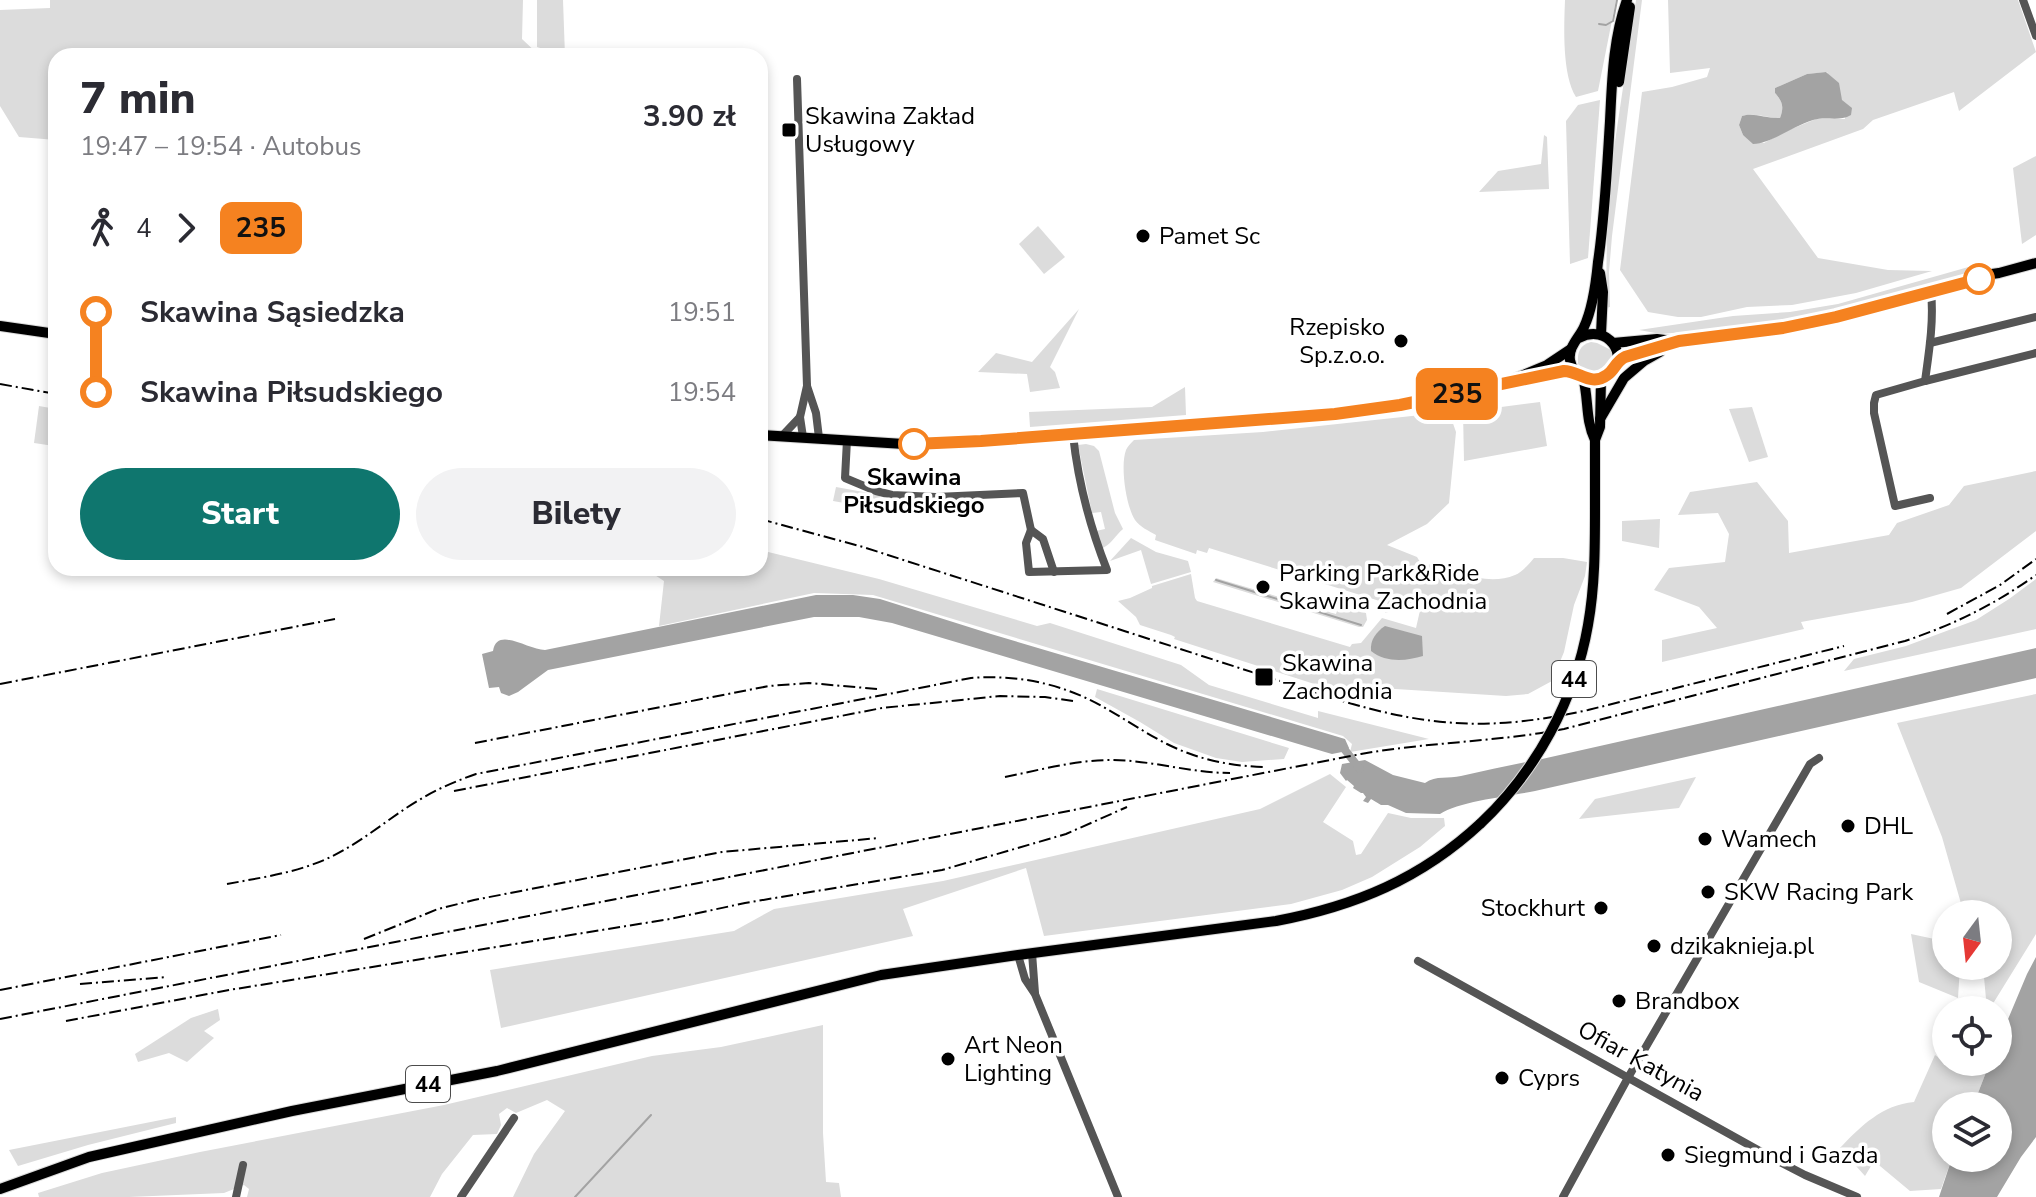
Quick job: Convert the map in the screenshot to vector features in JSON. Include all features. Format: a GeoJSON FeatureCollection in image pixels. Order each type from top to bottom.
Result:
{"type":"FeatureCollection","features":[{"type":"Feature","properties":{"kind":"main road"},"geometry":{"type":"LineString","coordinates":[[1510,382],[1547,365],[1571,349],[1585,325],[1599,261],[1610,94],[1618,38],[1629,0]]}},
{"type":"Feature","properties":{"kind":"main road"},"geometry":{"type":"LineString","coordinates":[[1599,261],[1603,292],[1601,334]]}},
{"type":"Feature","properties":{"kind":"main road","name":"44"},"geometry":{"type":"LineString","coordinates":[[1616,361],[1679,341],[1836,317],[1983,277],[1987,279],[2036,263]]}},
{"type":"Feature","properties":{"kind":"main road"},"geometry":{"type":"LineString","coordinates":[[0,326],[48,333]]}},
{"type":"Feature","properties":{"kind":"main road"},"geometry":{"type":"LineString","coordinates":[[768,435],[937,444],[1073,435],[1335,414],[1400,405],[1564,371],[1592,380],[1601,379],[1613,370],[1616,352],[1613,343],[1601,334],[1592,333],[1579,338]]}},
{"type":"Feature","properties":{"kind":"main road","name":"44"},"geometry":{"type":"LineString","coordinates":[[1613,343],[1657,339],[1679,341]]}},
{"type":"Feature","properties":{"kind":"main road","name":"44"},"geometry":{"type":"LineString","coordinates":[[1600,419],[1618,386],[1630,372],[1679,341]]}},
{"type":"Feature","properties":{"kind":"main road","name":"44"},"geometry":{"type":"LineString","coordinates":[[1571,349],[1570,359],[1586,395],[1589,426],[1595,440]]}},
{"type":"Feature","properties":{"kind":"main road","name":"44"},"geometry":{"type":"LineString","coordinates":[[0,1189],[89,1157],[292,1111],[497,1071],[881,975],[1276,921],[1366,897],[1411,875],[1444,854],[1481,823],[1513,789],[1538,755],[1558,717],[1578,665],[1588,628],[1594,574],[1595,440],[1600,427],[1601,379]]}},
{"type":"Feature","properties":{"kind":"street"},"geometry":{"type":"LineString","coordinates":[[2023,0],[2036,36]]}},
{"type":"Feature","properties":{"kind":"street"},"geometry":{"type":"LineString","coordinates":[[797,79],[807,386],[800,417],[803,437]]}},
{"type":"Feature","properties":{"kind":"street"},"geometry":{"type":"LineString","coordinates":[[1925,381],[1930,343],[1931,292]]}},
{"type":"Feature","properties":{"kind":"street"},"geometry":{"type":"LineString","coordinates":[[1930,343],[2036,317]]}},
{"type":"Feature","properties":{"kind":"street"},"geometry":{"type":"LineString","coordinates":[[1930,498],[1895,506],[1874,413],[1876,395],[2036,353]]}},
{"type":"Feature","properties":{"kind":"street"},"geometry":{"type":"LineString","coordinates":[[807,386],[816,413],[819,438]]}},
{"type":"Feature","properties":{"kind":"street"},"geometry":{"type":"LineString","coordinates":[[782,436],[800,417]]}},
{"type":"Feature","properties":{"kind":"street"},"geometry":{"type":"LineString","coordinates":[[847,440],[845,478],[892,495],[936,497],[1023,493],[1031,530],[1026,543],[1029,572],[1107,570],[1095,543],[1073,435]]}},
{"type":"Feature","properties":{"kind":"street"},"geometry":{"type":"LineString","coordinates":[[1031,530],[1043,539],[1054,572]]}},
{"type":"Feature","properties":{"kind":"street"},"geometry":{"type":"LineString","coordinates":[[1563,1197],[1629,1076],[1810,764],[1819,758]]}},
{"type":"Feature","properties":{"kind":"street"},"geometry":{"type":"LineString","coordinates":[[1032,953],[1035,994]]}},
{"type":"Feature","properties":{"kind":"street"},"geometry":{"type":"LineString","coordinates":[[1018,955],[1025,979],[1035,994],[1118,1197]]}},
{"type":"Feature","properties":{"kind":"street","name":"Ofiar Katynia"},"geometry":{"type":"LineString","coordinates":[[1418,961],[1838,1194],[1857,1197]]}},
{"type":"Feature","properties":{"kind":"street"},"geometry":{"type":"LineString","coordinates":[[461,1197],[514,1118]]}},
{"type":"Feature","properties":{"kind":"street"},"geometry":{"type":"LineString","coordinates":[[236,1197],[243,1165]]}},
{"type":"Feature","properties":{"kind":"shaded area"},"geometry":{"type":"Polygon","coordinates":[[[50,0],[523,0],[522,39],[532,48],[48,48],[48,139],[19,137],[0,106],[0,10],[50,8],[50,0]]]}},
{"type":"Feature","properties":{"kind":"shaded area"},"geometry":{"type":"Polygon","coordinates":[[[537,0],[563,0],[565,48],[537,47],[537,0]]]}},
{"type":"Feature","properties":{"kind":"shaded area"},"geometry":{"type":"Polygon","coordinates":[[[1565,0],[1616,0],[1598,91],[1576,97],[1566,63],[1565,0]]]}},
{"type":"Feature","properties":{"kind":"shaded area"},"geometry":{"type":"Polygon","coordinates":[[[1636,0],[1642,0],[1612,236],[1610,307],[1606,308],[1607,224],[1613,155],[1636,0]]]}},
{"type":"Feature","properties":{"kind":"shaded area"},"geometry":{"type":"Polygon","coordinates":[[[1668,0],[2018,0],[2036,52],[1959,111],[1954,92],[1873,120],[1863,129],[1753,169],[1818,258],[1888,270],[1932,271],[1856,293],[1792,305],[1747,307],[1701,317],[1648,312],[1620,270],[1642,92],[1707,77],[1710,68],[1670,73],[1668,0]],[[1827,72],[1807,74],[1775,88],[1782,105],[1780,118],[1747,115],[1742,116],[1739,125],[1743,135],[1764,143],[1816,119],[1845,119],[1842,100],[1827,72]]]}},
{"type":"Feature","properties":{"kind":"shaded area"},"geometry":{"type":"Polygon","coordinates":[[[1826,72],[1839,83],[1842,100],[1852,108],[1851,115],[1813,120],[1760,143],[1753,144],[1743,135],[1739,125],[1742,116],[1780,118],[1782,105],[1775,88],[1807,74],[1826,72]]]}},
{"type":"Feature","properties":{"kind":"shaded area"},"geometry":{"type":"Polygon","coordinates":[[[1600,100],[1588,258],[1570,264],[1566,121],[1578,105],[1600,100]]]}},
{"type":"Feature","properties":{"kind":"shaded area"},"geometry":{"type":"Polygon","coordinates":[[[1544,135],[1547,137],[1549,189],[1479,192],[1498,171],[1541,164],[1544,135]]]}},
{"type":"Feature","properties":{"kind":"shaded area"},"geometry":{"type":"Polygon","coordinates":[[[2036,156],[2036,235],[2022,244],[2013,168],[2036,156]]]}},
{"type":"Feature","properties":{"kind":"shaded area"},"geometry":{"type":"Polygon","coordinates":[[[1038,226],[1065,257],[1044,274],[1019,244],[1038,226]]]}},
{"type":"Feature","properties":{"kind":"shaded area"},"geometry":{"type":"Polygon","coordinates":[[[1972,266],[1968,273],[1879,302],[1783,323],[1661,334],[1639,330],[1838,304],[1972,266]]]}},
{"type":"Feature","properties":{"kind":"shaded area"},"geometry":{"type":"Polygon","coordinates":[[[1079,309],[1050,367],[1060,388],[1030,392],[1027,374],[978,372],[996,353],[1032,362],[1079,309]]]}},
{"type":"Feature","properties":{"kind":"shaded area"},"geometry":{"type":"Polygon","coordinates":[[[1591,342],[1611,350],[1612,362],[1604,370],[1590,372],[1578,364],[1580,350],[1591,342]]]}},
{"type":"Feature","properties":{"kind":"shaded area"},"geometry":{"type":"Polygon","coordinates":[[[1185,387],[1186,415],[1030,427],[1029,412],[1152,407],[1185,387]]]}},
{"type":"Feature","properties":{"kind":"shaded area"},"geometry":{"type":"Polygon","coordinates":[[[1540,402],[1547,446],[1464,461],[1463,412],[1540,402]]]}},
{"type":"Feature","properties":{"kind":"shaded area"},"geometry":{"type":"Polygon","coordinates":[[[39,406],[48,408],[48,445],[34,443],[39,406]]]}},
{"type":"Feature","properties":{"kind":"shaded area"},"geometry":{"type":"Polygon","coordinates":[[[1752,407],[1768,457],[1749,462],[1729,409],[1752,407]]]}},
{"type":"Feature","properties":{"kind":"shaded area"},"geometry":{"type":"Polygon","coordinates":[[[1449,412],[1456,432],[1449,503],[1427,524],[1387,545],[1417,557],[1423,567],[1433,563],[1484,579],[1515,575],[1534,558],[1587,562],[1564,652],[1552,681],[1528,694],[1506,696],[1364,687],[1361,699],[1174,639],[1171,635],[1140,625],[1136,617],[1118,601],[1191,574],[1197,601],[1350,647],[1361,643],[1382,618],[1416,628],[1421,606],[1397,598],[1392,611],[1385,613],[1386,603],[1209,548],[1207,553],[1197,550],[1196,554],[1155,540],[1156,535],[1139,525],[1132,514],[1125,486],[1124,457],[1134,440],[1263,432],[1449,412]]]}},
{"type":"Feature","properties":{"kind":"shaded area"},"geometry":{"type":"Polygon","coordinates":[[[1086,444],[1099,451],[1115,513],[1123,529],[1103,548],[1099,545],[1096,531],[1105,529],[1101,512],[1092,513],[1078,445],[1086,444]]]}},
{"type":"Feature","properties":{"kind":"shaded area"},"geometry":{"type":"Polygon","coordinates":[[[2036,471],[2036,531],[1961,588],[1912,602],[1801,622],[1804,629],[1662,662],[1662,640],[1717,628],[1699,607],[1654,590],[1669,568],[1725,562],[1729,534],[1718,513],[1678,515],[1690,492],[1757,482],[1788,521],[1789,553],[1889,535],[1897,523],[1949,505],[1964,486],[2036,471]]]}},
{"type":"Feature","properties":{"kind":"shaded area"},"geometry":{"type":"Polygon","coordinates":[[[836,487],[880,495],[878,509],[833,501],[836,487]]]}},
{"type":"Feature","properties":{"kind":"shaded area"},"geometry":{"type":"Polygon","coordinates":[[[1660,519],[1659,548],[1622,541],[1622,521],[1660,519]]]}},
{"type":"Feature","properties":{"kind":"shaded area"},"geometry":{"type":"Polygon","coordinates":[[[1131,538],[1156,552],[1188,561],[1191,572],[1151,584],[1141,550],[1110,561],[1131,538]]]}},
{"type":"Feature","properties":{"kind":"shaded area"},"geometry":{"type":"Polygon","coordinates":[[[768,552],[879,579],[1037,626],[1050,623],[1181,665],[1209,685],[1318,718],[1318,711],[1429,739],[1350,752],[1352,744],[1343,736],[873,595],[814,593],[659,626],[664,581],[656,576],[768,576],[768,552]]]}},
{"type":"Feature","properties":{"kind":"shaded area"},"geometry":{"type":"Polygon","coordinates":[[[1216,578],[1336,614],[1339,605],[1366,613],[1367,620],[1363,627],[1359,627],[1213,582],[1216,578]]]}},
{"type":"Feature","properties":{"kind":"shaded area"},"geometry":{"type":"Polygon","coordinates":[[[2036,579],[2036,629],[1844,671],[1854,659],[1906,646],[1976,620],[2036,579]]]}},
{"type":"Feature","properties":{"kind":"shaded area"},"geometry":{"type":"Polygon","coordinates":[[[816,595],[880,599],[1345,739],[1349,748],[1332,754],[892,623],[859,617],[814,617],[548,670],[509,696],[501,693],[499,687],[489,688],[482,654],[493,651],[500,640],[545,650],[816,595]]]}},
{"type":"Feature","properties":{"kind":"shaded area"},"geometry":{"type":"Polygon","coordinates":[[[1385,626],[1422,636],[1423,656],[1396,660],[1383,658],[1371,651],[1374,637],[1385,626]]]}},
{"type":"Feature","properties":{"kind":"shaded area"},"geometry":{"type":"Polygon","coordinates":[[[2036,648],[2036,678],[1535,791],[1472,802],[1440,814],[1406,813],[1371,799],[1368,803],[1363,801],[1366,797],[1363,793],[1353,788],[1340,773],[1342,764],[1365,760],[1393,775],[1425,783],[2036,648]]]}},
{"type":"Feature","properties":{"kind":"shaded area"},"geometry":{"type":"Polygon","coordinates":[[[1097,689],[1289,748],[1284,759],[1242,762],[1216,758],[1174,743],[1095,697],[1097,689]]]}},
{"type":"Feature","properties":{"kind":"shaded area"},"geometry":{"type":"Polygon","coordinates":[[[2036,694],[2036,934],[2012,973],[2012,900],[1960,900],[1942,837],[1897,723],[2036,694]]]}},
{"type":"Feature","properties":{"kind":"shaded area"},"geometry":{"type":"Polygon","coordinates":[[[1330,774],[1346,787],[1323,822],[1353,841],[1356,855],[1361,854],[1388,813],[1411,818],[1444,818],[1445,826],[1420,847],[1372,877],[1342,890],[1291,904],[1044,936],[1026,868],[903,909],[913,936],[501,1028],[490,970],[734,931],[774,909],[943,881],[1260,809],[1330,774]]]}},
{"type":"Feature","properties":{"kind":"shaded area"},"geometry":{"type":"Polygon","coordinates":[[[1696,777],[1679,808],[1579,819],[1595,799],[1696,777]]]}},
{"type":"Feature","properties":{"kind":"shaded area"},"geometry":{"type":"Polygon","coordinates":[[[1911,934],[1932,938],[1932,980],[1959,980],[1958,996],[1919,982],[1911,934]]]}},
{"type":"Feature","properties":{"kind":"shaded area"},"geometry":{"type":"Polygon","coordinates":[[[2036,957],[2036,1137],[2012,1172],[2012,1092],[1978,1092],[1985,1076],[2012,1076],[2012,1010],[2036,957]]]}},
{"type":"Feature","properties":{"kind":"shaded area"},"geometry":{"type":"Polygon","coordinates":[[[1984,980],[2008,980],[1998,996],[1986,996],[1984,980]]]}},
{"type":"Feature","properties":{"kind":"shaded area"},"geometry":{"type":"Polygon","coordinates":[[[218,1009],[220,1020],[204,1031],[214,1038],[187,1062],[169,1053],[138,1062],[135,1054],[191,1018],[218,1009]]]}},
{"type":"Feature","properties":{"kind":"shaded area"},"geometry":{"type":"Polygon","coordinates":[[[823,1025],[826,1182],[839,1183],[841,1197],[513,1197],[534,1154],[565,1111],[547,1100],[516,1113],[507,1108],[499,1114],[501,1125],[497,1134],[473,1135],[442,1174],[430,1197],[247,1197],[249,1189],[244,1185],[224,1193],[129,1197],[39,1197],[38,1193],[102,1173],[200,1152],[444,1105],[652,1056],[721,1047],[823,1025]]]}},
{"type":"Feature","properties":{"kind":"shaded area"},"geometry":{"type":"Polygon","coordinates":[[[1932,1062],[1932,1076],[1985,1076],[1978,1092],[1932,1092],[1932,1172],[1947,1172],[1941,1189],[1910,1191],[1874,1161],[1865,1176],[1840,1148],[1882,1112],[1914,1102],[1932,1062]]]}},
{"type":"Feature","properties":{"kind":"shaded area"},"geometry":{"type":"Polygon","coordinates":[[[176,1117],[176,1123],[18,1166],[9,1150],[176,1117]]]}},
{"type":"Feature","properties":{"kind":"shaded area"},"geometry":{"type":"Polygon","coordinates":[[[1947,1172],[2012,1172],[1997,1197],[1939,1197],[1947,1172]]]}},
{"type":"Feature","properties":{"kind":"waterway"},"geometry":{"type":"LineString","coordinates":[[1599,24],[1606,25],[1613,21],[1617,0]]}},
{"type":"Feature","properties":{"kind":"waterway"},"geometry":{"type":"LineString","coordinates":[[1216,580],[1361,625]]}},
{"type":"Feature","properties":{"kind":"waterway"},"geometry":{"type":"LineString","coordinates":[[1341,745],[1360,769]]}},
{"type":"Feature","properties":{"kind":"waterway"},"geometry":{"type":"LineString","coordinates":[[575,1197],[651,1115]]}},
{"type":"Feature","properties":{"kind":"railway"},"geometry":{"type":"LineString","coordinates":[[0,384],[48,393]]}},
{"type":"Feature","properties":{"kind":"railway"},"geometry":{"type":"LineString","coordinates":[[768,521],[863,547],[1339,700],[1434,721],[1492,723],[1554,717],[1844,646]]}},
{"type":"Feature","properties":{"kind":"railway"},"geometry":{"type":"LineString","coordinates":[[1947,614],[2000,585],[2036,559]]}},
{"type":"Feature","properties":{"kind":"railway"},"geometry":{"type":"LineString","coordinates":[[0,1019],[1361,754],[1564,729],[1905,641],[1973,613],[2036,575]]}},
{"type":"Feature","properties":{"kind":"railway"},"geometry":{"type":"LineString","coordinates":[[0,684],[335,619]]}},
{"type":"Feature","properties":{"kind":"railway"},"geometry":{"type":"LineString","coordinates":[[227,884],[313,865],[349,847],[426,796],[476,774],[971,678],[1001,677],[1058,687],[1096,703],[1157,739],[1190,754],[1226,763],[1263,767]]}},
{"type":"Feature","properties":{"kind":"railway"},"geometry":{"type":"LineString","coordinates":[[475,743],[769,686],[809,683],[877,689]]}},
{"type":"Feature","properties":{"kind":"railway"},"geometry":{"type":"LineString","coordinates":[[454,791],[882,708],[1000,696],[1073,701]]}},
{"type":"Feature","properties":{"kind":"railway"},"geometry":{"type":"LineString","coordinates":[[1005,777],[1098,760],[1230,773]]}},
{"type":"Feature","properties":{"kind":"railway"},"geometry":{"type":"LineString","coordinates":[[66,1021],[229,990],[670,919],[745,903],[942,870],[1066,834],[1127,807]]}},
{"type":"Feature","properties":{"kind":"railway"},"geometry":{"type":"LineString","coordinates":[[364,939],[438,909],[474,900],[722,852],[879,838]]}},
{"type":"Feature","properties":{"kind":"railway"},"geometry":{"type":"LineString","coordinates":[[0,990],[281,935]]}},
{"type":"Feature","properties":{"kind":"railway"},"geometry":{"type":"LineString","coordinates":[[80,984],[167,977]]}},
{"type":"Feature","properties":{"kind":"bus line","name":"235"},"geometry":{"type":"LineString","coordinates":[[914,444],[1335,414],[1400,405],[1564,371],[1597,380],[1613,370],[1616,361],[1679,341],[1783,328],[1979,279]]}},
{"type":"Feature","properties":{"kind":"place","name":"Skawina Zakład Usługowy"},"geometry":{"type":"Point","coordinates":[789,130]}},
{"type":"Feature","properties":{"kind":"place","name":"Pamet Sc"},"geometry":{"type":"Point","coordinates":[1143,236]}},
{"type":"Feature","properties":{"kind":"place","name":"Rzepisko Sp.z.o.o."},"geometry":{"type":"Point","coordinates":[1401,341]}},
{"type":"Feature","properties":{"kind":"place","name":"Skawina Piłsudskiego"},"geometry":{"type":"Point","coordinates":[914,444]}},
{"type":"Feature","properties":{"kind":"place","name":"Parking Park&Ride Skawina Zachodnia"},"geometry":{"type":"Point","coordinates":[1263,587]}},
{"type":"Feature","properties":{"kind":"place","name":"Skawina Zachodnia"},"geometry":{"type":"Point","coordinates":[1264,677]}},
{"type":"Feature","properties":{"kind":"place","name":"DHL"},"geometry":{"type":"Point","coordinates":[1848,826]}},
{"type":"Feature","properties":{"kind":"place","name":"Wamech"},"geometry":{"type":"Point","coordinates":[1705,839]}},
{"type":"Feature","properties":{"kind":"place","name":"SKW Racing Park"},"geometry":{"type":"Point","coordinates":[1708,892]}},
{"type":"Feature","properties":{"kind":"place","name":"Stockhurt"},"geometry":{"type":"Point","coordinates":[1601,908]}},
{"type":"Feature","properties":{"kind":"place","name":"dzikaknieja.pl"},"geometry":{"type":"Point","coordinates":[1654,946]}},
{"type":"Feature","properties":{"kind":"place","name":"Brandbox"},"geometry":{"type":"Point","coordinates":[1619,1001]}},
{"type":"Feature","properties":{"kind":"place","name":"Art Neon Lighting"},"geometry":{"type":"Point","coordinates":[948,1059]}},
{"type":"Feature","properties":{"kind":"place","name":"Cyprs"},"geometry":{"type":"Point","coordinates":[1502,1078]}},
{"type":"Feature","properties":{"kind":"place","name":"Siegmund i Gazda"},"geometry":{"type":"Point","coordinates":[1668,1155]}}]}
